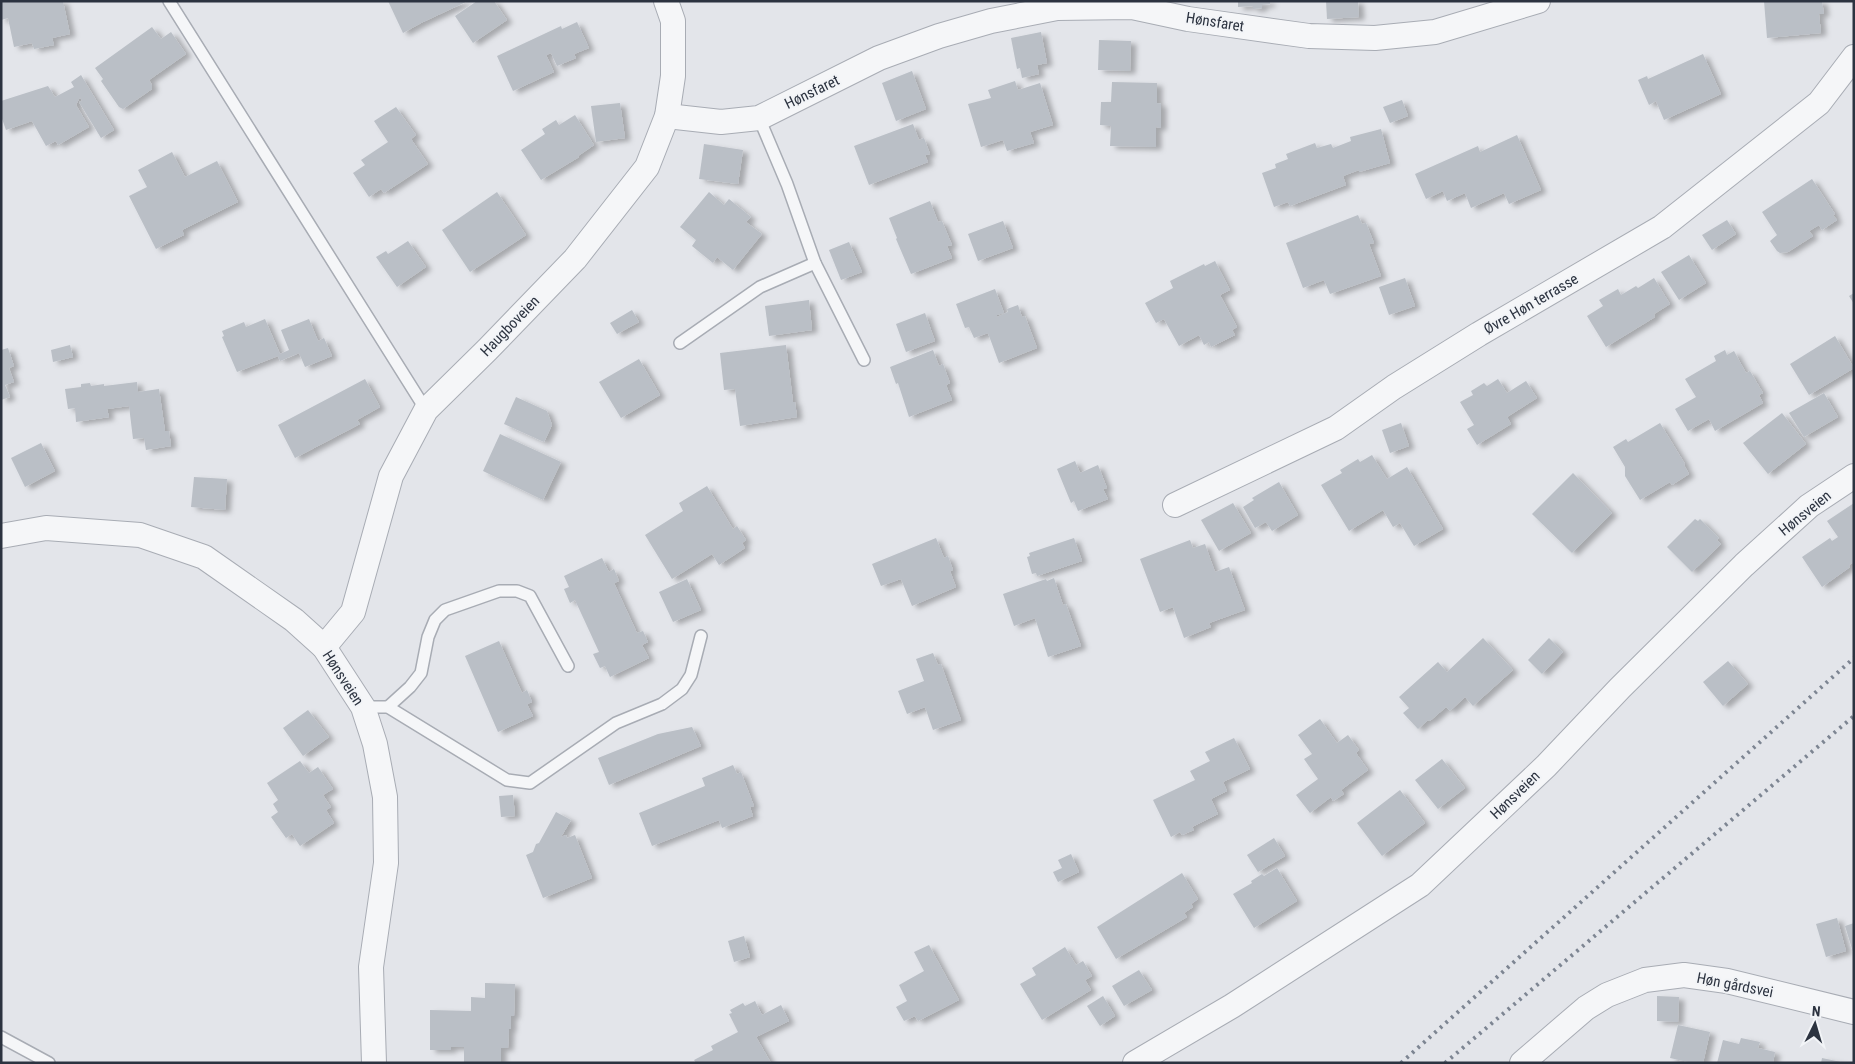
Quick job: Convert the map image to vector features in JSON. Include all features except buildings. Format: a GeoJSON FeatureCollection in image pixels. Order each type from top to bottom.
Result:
{"type":"FeatureCollection","features":[{"type":"Feature","properties":{"kind":"street","name":"Haugboveien"},"geometry":{"type":"LineString","coordinates":[[324,647],[353,612],[391,476],[426,410],[575,259],[647,167],[667,116],[673,76],[672,21],[666,1]]}},
{"type":"Feature","properties":{"kind":"street","name":"Hønsfaret"},"geometry":{"type":"LineString","coordinates":[[667,116],[721,122],[759,118],[879,58],[939,36],[991,21],[1057,8],[1132,7],[1188,19],[1309,36],[1375,38],[1435,32],[1538,1]]}},
{"type":"Feature","properties":{"kind":"street","name":"Øvre Høn terrasse"},"geometry":{"type":"LineString","coordinates":[[1175,505],[1336,428],[1394,387],[1479,334],[1662,227],[1819,104],[1854,57]]}},
{"type":"Feature","properties":{"kind":"street","name":"Hønsveien"},"geometry":{"type":"LineString","coordinates":[[1136,1063],[1232,1006],[1420,885],[1546,766],[1620,688],[1744,565],[1809,506],[1854,476]]}},
{"type":"Feature","properties":{"kind":"street","name":"Hønsveien"},"geometry":{"type":"LineString","coordinates":[[1,536],[46,528],[140,535],[204,557],[281,610],[324,647],[363,707],[375,744],[384,797],[386,864],[371,966],[374,1063]]}},
{"type":"Feature","properties":{"kind":"street","name":"Høn gårdsvei"},"geometry":{"type":"LineString","coordinates":[[1522,1063],[1586,1008],[1607,995],[1645,980],[1684,975],[1727,981],[1854,1012]]}},
{"type":"Feature","properties":{"kind":"lane"},"geometry":{"type":"LineString","coordinates":[[169,1],[426,410]]}},
{"type":"Feature","properties":{"kind":"lane"},"geometry":{"type":"LineString","coordinates":[[759,118],[787,184],[815,263],[864,360]]}},
{"type":"Feature","properties":{"kind":"lane"},"geometry":{"type":"LineString","coordinates":[[680,343],[760,287],[815,263]]}},
{"type":"Feature","properties":{"kind":"lane"},"geometry":{"type":"LineString","coordinates":[[388,707],[410,687],[421,673],[428,637],[435,620],[445,610],[499,591],[517,591],[530,596],[568,666]]}},
{"type":"Feature","properties":{"kind":"lane"},"geometry":{"type":"LineString","coordinates":[[363,707],[388,707],[507,780],[530,783],[616,723],[662,704],[682,689],[691,675],[701,636]]}},
{"type":"Feature","properties":{"kind":"lane"},"geometry":{"type":"LineString","coordinates":[[1,1037],[49,1063]]}},
{"type":"Feature","properties":{"kind":"railway"},"geometry":{"type":"LineString","coordinates":[[1401,1063],[1854,658]]}},
{"type":"Feature","properties":{"kind":"railway"},"geometry":{"type":"LineString","coordinates":[[1445,1063],[1854,716]]}}]}
